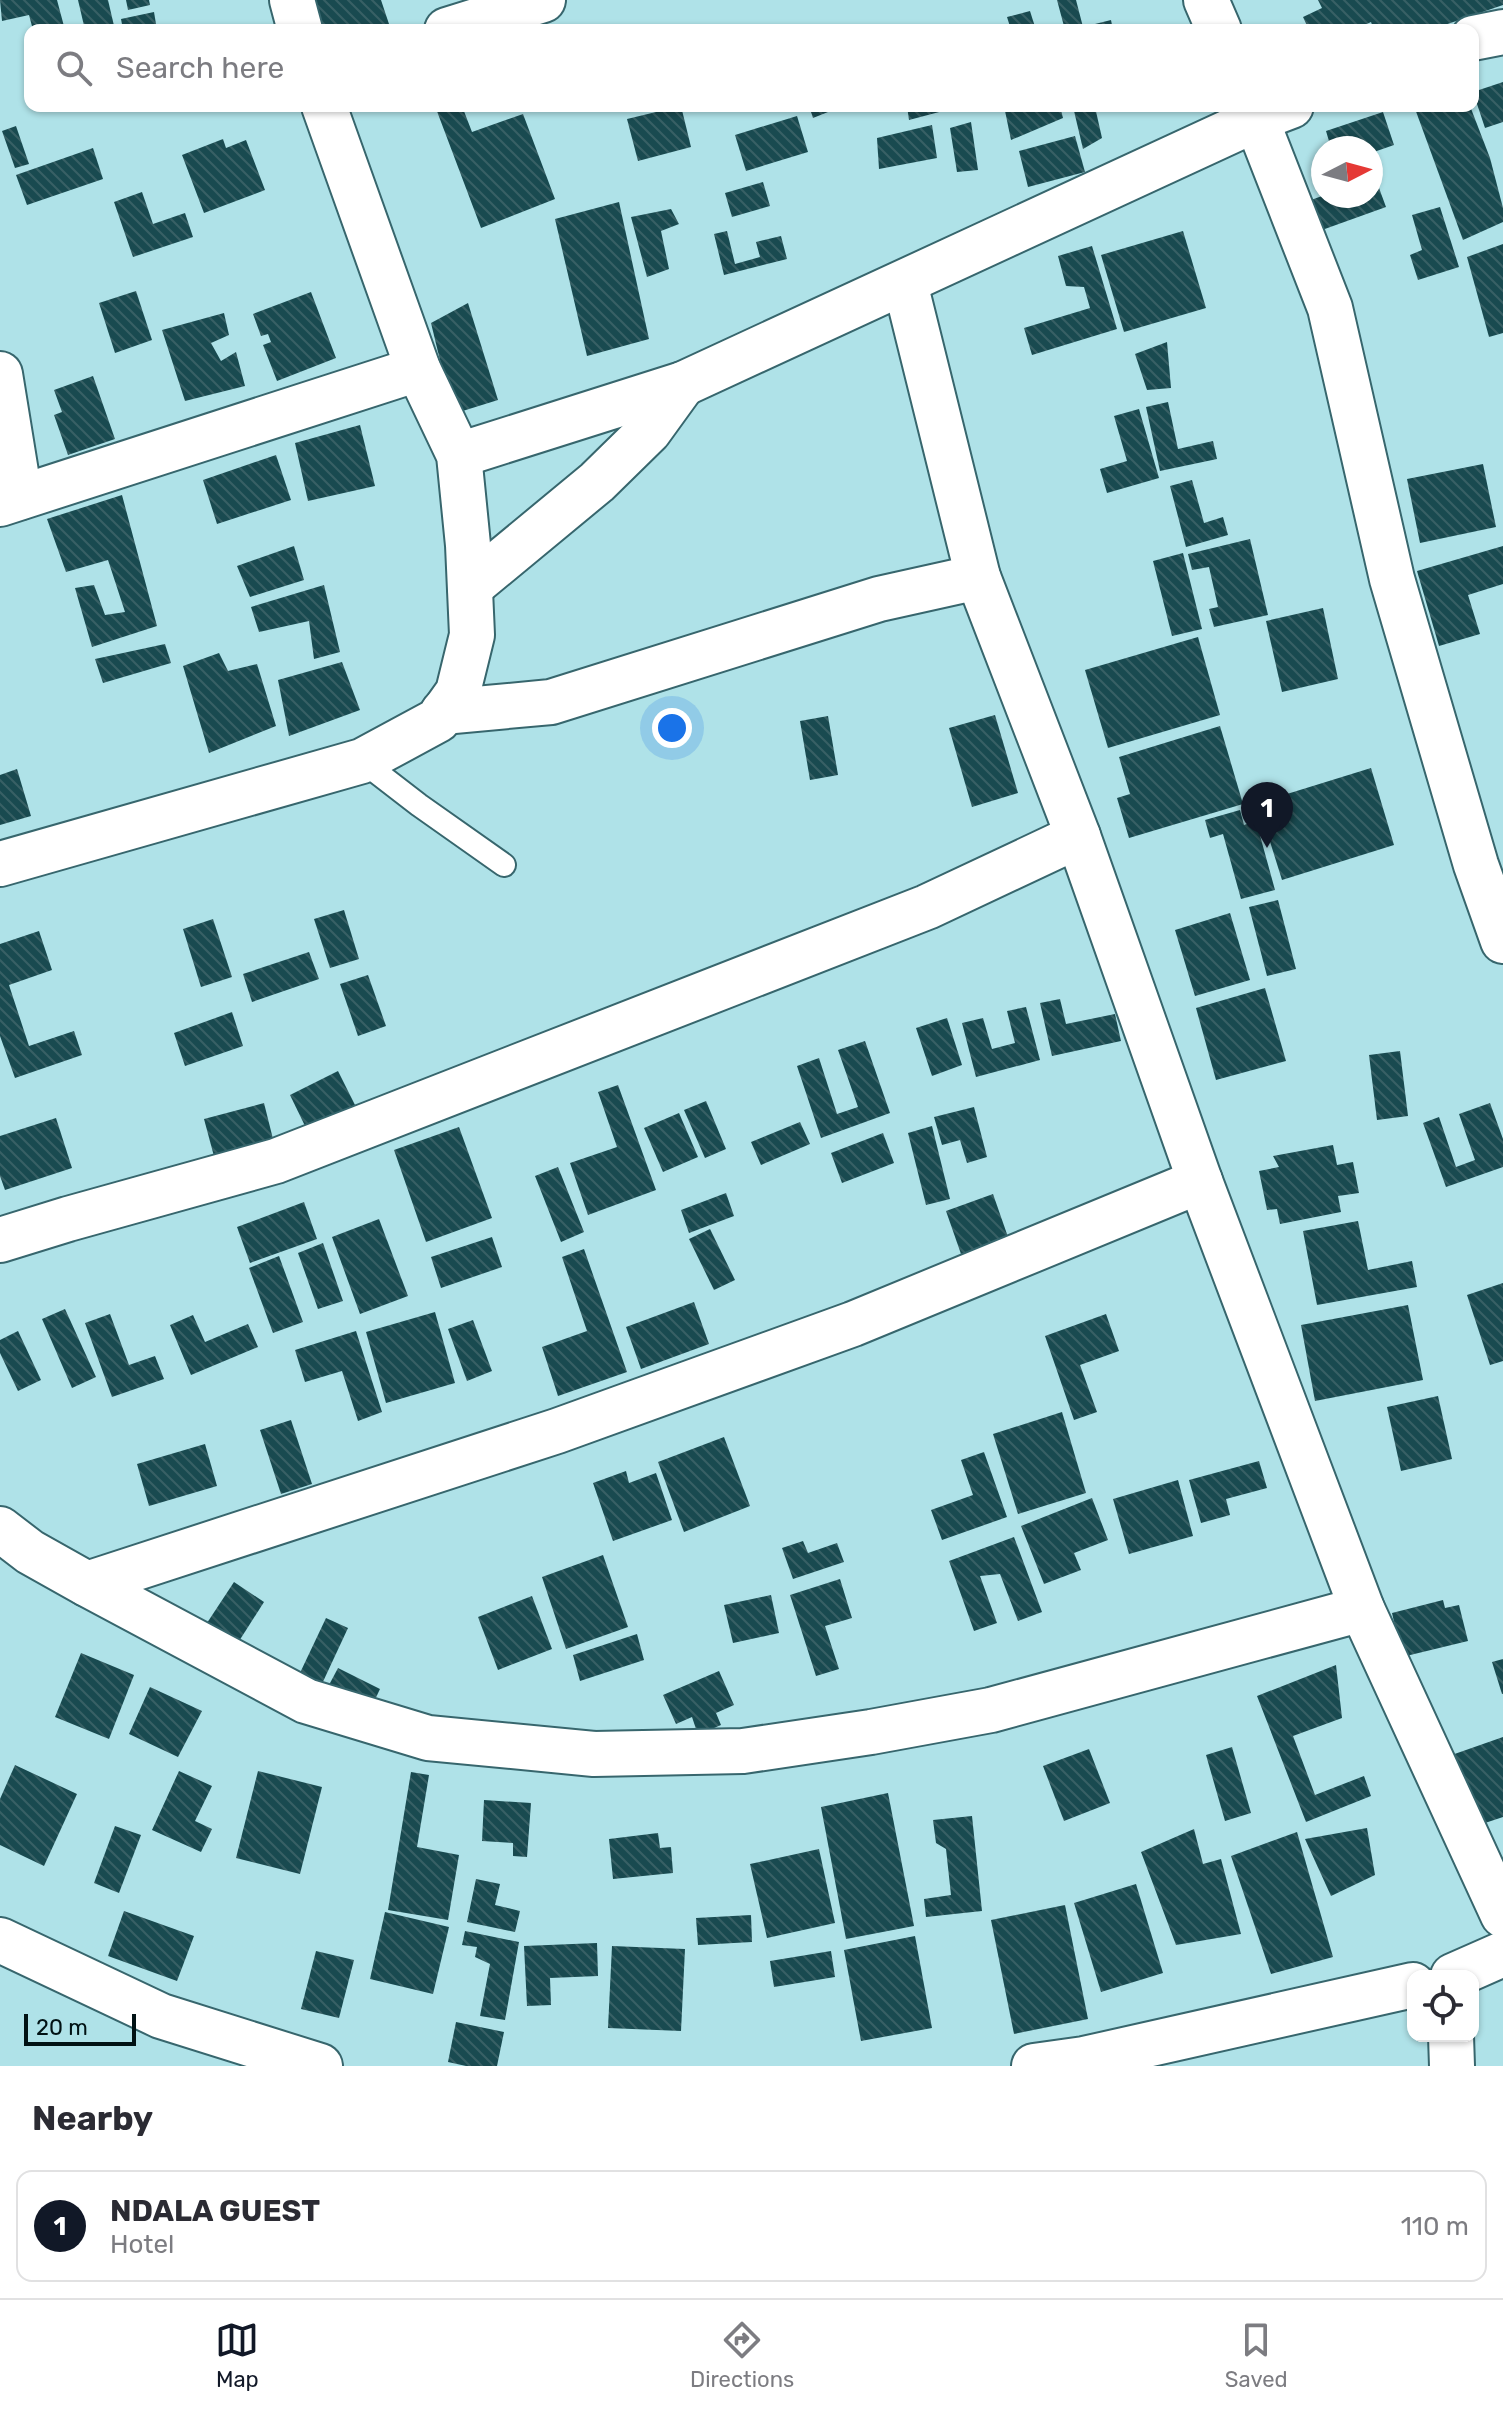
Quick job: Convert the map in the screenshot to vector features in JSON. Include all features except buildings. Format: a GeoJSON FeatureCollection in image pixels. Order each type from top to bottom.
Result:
{"type":"FeatureCollection","features":[{"type":"Feature","properties":{"kind":"street"},"geometry":{"type":"LineString","coordinates":[[292,0],[298,24]]}},
{"type":"Feature","properties":{"kind":"street"},"geometry":{"type":"LineString","coordinates":[[466,24],[543,0]]}},
{"type":"Feature","properties":{"kind":"street"},"geometry":{"type":"LineString","coordinates":[[1206,0],[1216,24]]}},
{"type":"Feature","properties":{"kind":"street"},"geometry":{"type":"LineString","coordinates":[[1479,37],[1503,32]]}},
{"type":"Feature","properties":{"kind":"street"},"geometry":{"type":"LineString","coordinates":[[0,864],[362,761],[438,720],[458,692],[472,635],[459,455],[418,369],[326,112]]}},
{"type":"Feature","properties":{"kind":"street"},"geometry":{"type":"LineString","coordinates":[[459,455],[683,384],[905,283],[1262,112]]}},
{"type":"Feature","properties":{"kind":"street"},"geometry":{"type":"LineString","coordinates":[[1267,112],[1330,308],[1392,579],[1476,865],[1503,941]]}},
{"type":"Feature","properties":{"kind":"street"},"geometry":{"type":"LineString","coordinates":[[905,283],[978,577],[1078,836],[1200,1181],[1362,1609],[1503,1915]]}},
{"type":"Feature","properties":{"kind":"street"},"geometry":{"type":"LineString","coordinates":[[0,374],[10,501],[418,369]]}},
{"type":"Feature","properties":{"kind":"street"},"geometry":{"type":"LineString","coordinates":[[470,587],[597,482],[649,431],[683,384]]}},
{"type":"Feature","properties":{"kind":"street"},"geometry":{"type":"LineString","coordinates":[[443,712],[551,702],[879,599],[978,577]]}},
{"type":"Feature","properties":{"kind":"street"},"geometry":{"type":"LineString","coordinates":[[0,1240],[276,1161],[927,907],[1078,836]]}},
{"type":"Feature","properties":{"kind":"street"},"geometry":{"type":"LineString","coordinates":[[87,1584],[557,1431],[853,1324],[1200,1181]]}},
{"type":"Feature","properties":{"kind":"street"},"geometry":{"type":"LineString","coordinates":[[0,1529],[30,1552],[306,1701],[428,1738],[594,1754],[743,1751],[976,1713],[1362,1609]]}},
{"type":"Feature","properties":{"kind":"street"},"geometry":{"type":"LineString","coordinates":[[0,1940],[161,2016],[320,2066]]}},
{"type":"Feature","properties":{"kind":"street"},"geometry":{"type":"LineString","coordinates":[[1467,1970],[1503,1954]]}},
{"type":"Feature","properties":{"kind":"street"},"geometry":{"type":"LineString","coordinates":[[1034,2066],[1084,2062],[1407,1986]]}},
{"type":"Feature","properties":{"kind":"street"},"geometry":{"type":"LineString","coordinates":[[1451,2042],[1452,2066]]}},
{"type":"Feature","properties":{"kind":"lane"},"geometry":{"type":"LineString","coordinates":[[362,761],[504,865]]}},
{"type":"Feature","properties":{"kind":"place","name":"NDALA GUEST"},"geometry":{"type":"Point","coordinates":[1267,848]}}]}
